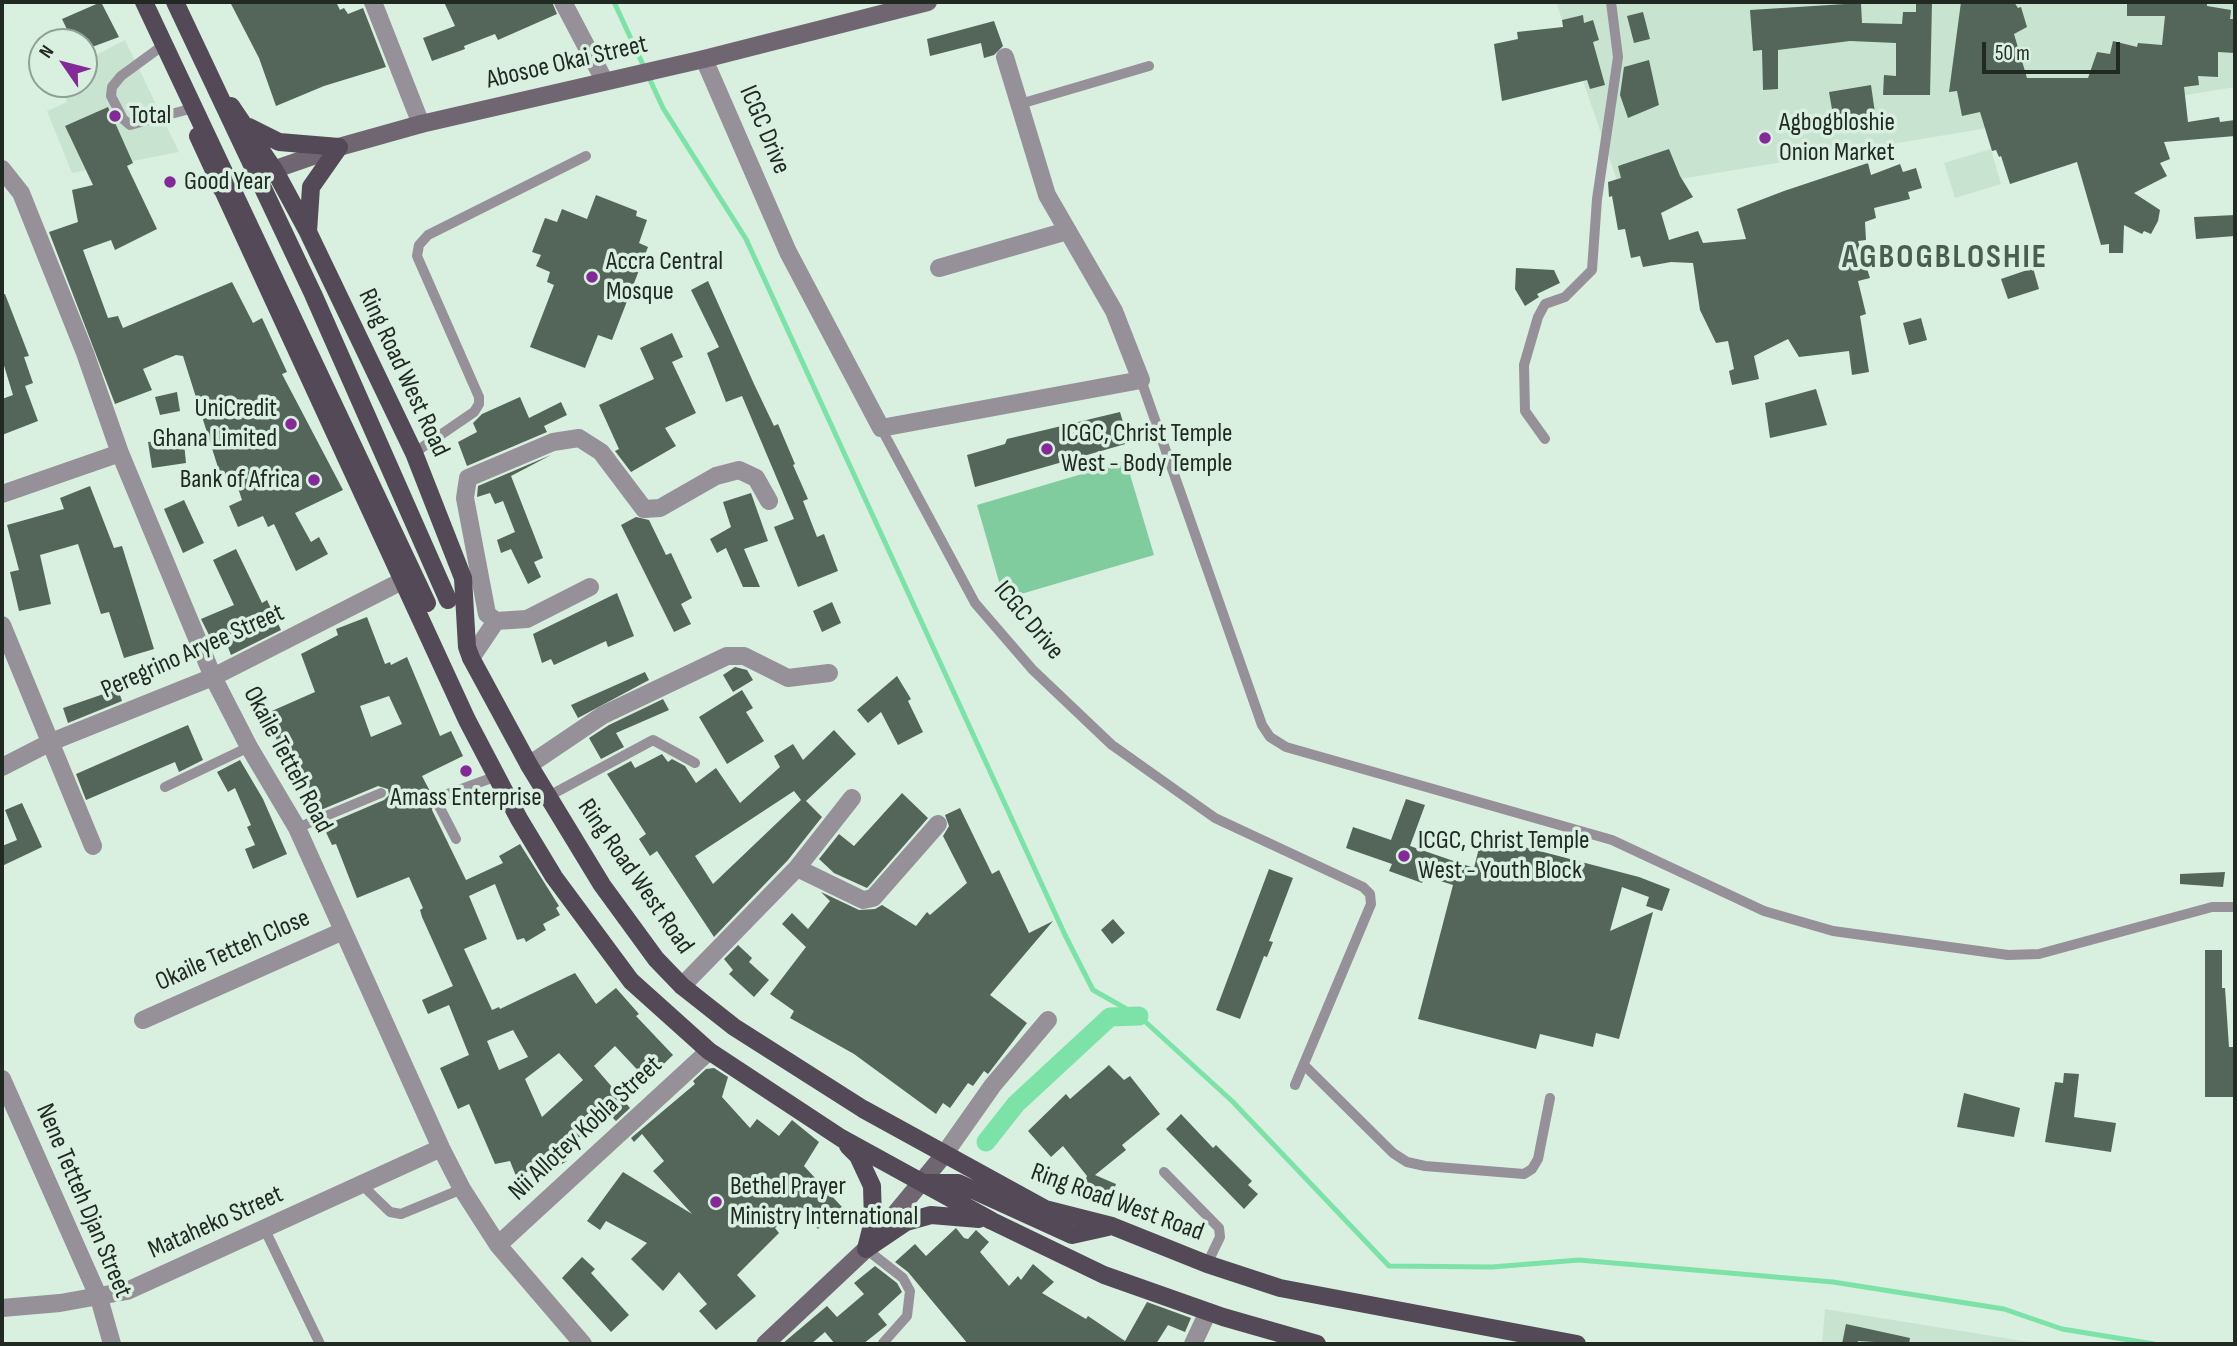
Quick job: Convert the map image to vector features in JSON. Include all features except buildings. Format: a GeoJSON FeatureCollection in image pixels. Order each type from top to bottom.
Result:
{"type":"FeatureCollection","features":[{"type":"Feature","properties":{"kind":"main road"},"geometry":{"type":"LineString","coordinates":[[136,2],[430,638],[497,776],[554,877],[595,936],[631,981],[709,1051],[841,1138],[992,1221],[1104,1275],[1208,1312],[1317,1344]]}},
{"type":"Feature","properties":{"kind":"main road"},"geometry":{"type":"LineString","coordinates":[[144,2],[427,603],[430,638]]}},
{"type":"Feature","properties":{"kind":"main road","name":"Ring Road West Road"},"geometry":{"type":"LineString","coordinates":[[167,2],[275,171],[308,232],[414,453],[463,578],[469,652]]}},
{"type":"Feature","properties":{"kind":"main road","name":"Ring Road West Road"},"geometry":{"type":"LineString","coordinates":[[175,2],[313,294],[469,652],[547,797],[617,907],[682,986],[776,1055],[943,1156],[1045,1209],[1112,1227],[1207,1264],[1280,1288],[1577,1344]]}},
{"type":"Feature","properties":{"kind":"main road"},"geometry":{"type":"LineString","coordinates":[[240,120],[264,137],[279,142],[339,147]]}},
{"type":"Feature","properties":{"kind":"main road"},"geometry":{"type":"LineString","coordinates":[[308,232],[311,187],[339,147]]}},
{"type":"Feature","properties":{"kind":"main road"},"geometry":{"type":"LineString","coordinates":[[841,1138],[858,1156],[872,1186],[873,1221],[866,1249]]}},
{"type":"Feature","properties":{"kind":"main road"},"geometry":{"type":"LineString","coordinates":[[921,1183],[958,1183],[1072,1235],[1112,1227]]}},
{"type":"Feature","properties":{"kind":"main road"},"geometry":{"type":"LineString","coordinates":[[866,1249],[906,1222],[931,1215],[992,1221]]}},
{"type":"Feature","properties":{"kind":"street"},"geometry":{"type":"LineString","coordinates":[[373,2],[421,124]]}},
{"type":"Feature","properties":{"kind":"street"},"geometry":{"type":"LineString","coordinates":[[563,2],[607,80]]}},
{"type":"Feature","properties":{"kind":"street","name":"Abosoe Okai Street"},"geometry":{"type":"LineString","coordinates":[[221,188],[339,147],[421,124],[704,59],[887,6],[929,2]]}},
{"type":"Feature","properties":{"kind":"street"},"geometry":{"type":"LineString","coordinates":[[881,428],[1142,380],[1114,311],[1047,195],[1005,57]]}},
{"type":"Feature","properties":{"kind":"street","name":"ICGC Drive"},"geometry":{"type":"LineString","coordinates":[[704,59],[788,252],[881,428]]}},
{"type":"Feature","properties":{"kind":"street","name":"Okaile Tetteh Road"},"geometry":{"type":"LineString","coordinates":[[3,169],[21,193],[85,353],[120,453],[213,677],[248,747],[297,828],[462,1189],[498,1245],[583,1344]]}},
{"type":"Feature","properties":{"kind":"street"},"geometry":{"type":"LineString","coordinates":[[939,268],[1067,231]]}},
{"type":"Feature","properties":{"kind":"street"},"geometry":{"type":"LineString","coordinates":[[590,587],[527,619],[496,621],[487,614],[465,498],[468,478],[553,442],[579,438],[601,452],[644,509],[660,508],[716,477],[739,470],[756,478],[769,501]]}},
{"type":"Feature","properties":{"kind":"street"},"geometry":{"type":"LineString","coordinates":[[2,494],[120,453]]}},
{"type":"Feature","properties":{"kind":"street","name":"Peregrino Aryee Street"},"geometry":{"type":"LineString","coordinates":[[2,767],[51,742],[213,677],[404,580]]}},
{"type":"Feature","properties":{"kind":"street"},"geometry":{"type":"LineString","coordinates":[[469,652],[496,621]]}},
{"type":"Feature","properties":{"kind":"street"},"geometry":{"type":"LineString","coordinates":[[2,625],[93,846]]}},
{"type":"Feature","properties":{"kind":"street"},"geometry":{"type":"LineString","coordinates":[[529,765],[603,715],[727,656],[744,656],[788,678],[829,673]]}},
{"type":"Feature","properties":{"kind":"street"},"geometry":{"type":"LineString","coordinates":[[682,986],[797,868],[852,798]]}},
{"type":"Feature","properties":{"kind":"street"},"geometry":{"type":"LineString","coordinates":[[797,868],[863,900],[873,898],[938,824]]}},
{"type":"Feature","properties":{"kind":"street","name":"Okaile Tetteh Close"},"geometry":{"type":"LineString","coordinates":[[143,1020],[343,931]]}},
{"type":"Feature","properties":{"kind":"street"},"geometry":{"type":"LineString","coordinates":[[765,1344],[866,1249],[943,1156],[993,1085],[1048,1020]]}},
{"type":"Feature","properties":{"kind":"street","name":"Nii Allotey Kobla Street"},"geometry":{"type":"LineString","coordinates":[[498,1245],[709,1051]]}},
{"type":"Feature","properties":{"kind":"street","name":"Nene Tetteh Djan Street"},"geometry":{"type":"LineString","coordinates":[[2,1079],[99,1298],[112,1344]]}},
{"type":"Feature","properties":{"kind":"street","name":"Mataheko Street"},"geometry":{"type":"LineString","coordinates":[[2,1308],[99,1298],[153,1281],[442,1147]]}},
{"type":"Feature","properties":{"kind":"street"},"geometry":{"type":"LineString","coordinates":[[1193,1344],[1208,1312]]}},
{"type":"Feature","properties":{"kind":"lane"},"geometry":{"type":"LineString","coordinates":[[1545,439],[1525,411],[1524,365],[1538,317],[1545,304],[1565,298],[1592,270],[1597,199],[1618,57],[1611,2]]}},
{"type":"Feature","properties":{"kind":"lane"},"geometry":{"type":"LineString","coordinates":[[158,49],[121,76],[112,88],[111,96],[123,119],[130,125],[186,110]]}},
{"type":"Feature","properties":{"kind":"lane"},"geometry":{"type":"LineString","coordinates":[[1020,104],[1149,66]]}},
{"type":"Feature","properties":{"kind":"lane"},"geometry":{"type":"LineString","coordinates":[[414,453],[474,412],[479,404],[479,397],[417,256],[419,245],[428,235],[586,156]]}},
{"type":"Feature","properties":{"kind":"lane"},"geometry":{"type":"LineString","coordinates":[[1142,380],[1262,725],[1270,737],[1286,747],[1612,840],[1764,911],[1833,930],[2008,955],[2039,954],[2213,907],[2235,907]]}},
{"type":"Feature","properties":{"kind":"lane","name":"ICGC Drive"},"geometry":{"type":"LineString","coordinates":[[881,428],[975,603],[1032,669],[1112,745],[1215,818],[1363,887],[1370,894],[1371,904],[1295,1085]]}},
{"type":"Feature","properties":{"kind":"lane"},"geometry":{"type":"LineString","coordinates":[[547,797],[653,740],[695,763]]}},
{"type":"Feature","properties":{"kind":"lane"},"geometry":{"type":"LineString","coordinates":[[165,787],[248,747]]}},
{"type":"Feature","properties":{"kind":"lane"},"geometry":{"type":"LineString","coordinates":[[456,839],[439,806],[445,794],[497,776]]}},
{"type":"Feature","properties":{"kind":"lane"},"geometry":{"type":"LineString","coordinates":[[297,828],[381,793]]}},
{"type":"Feature","properties":{"kind":"lane"},"geometry":{"type":"LineString","coordinates":[[1304,1065],[1392,1153],[1407,1162],[1425,1166],[1524,1174],[1532,1169],[1538,1159],[1550,1098]]}},
{"type":"Feature","properties":{"kind":"lane"},"geometry":{"type":"LineString","coordinates":[[1164,1172],[1219,1228],[1220,1237],[1207,1264]]}},
{"type":"Feature","properties":{"kind":"lane"},"geometry":{"type":"LineString","coordinates":[[362,1185],[390,1212],[401,1214],[462,1189]]}},
{"type":"Feature","properties":{"kind":"lane"},"geometry":{"type":"LineString","coordinates":[[265,1230],[320,1344]]}},
{"type":"Feature","properties":{"kind":"lane"},"geometry":{"type":"LineString","coordinates":[[866,1249],[903,1278],[910,1291],[907,1317],[883,1343]]}},
{"type":"Feature","properties":{"kind":"shaded area","name":"Agbogbloshie Onion Market"},"geometry":{"type":"Polygon","coordinates":[[[1556,2],[2235,2],[2235,87],[1620,189],[1556,2]]]}},
{"type":"Feature","properties":{"kind":"shaded area"},"geometry":{"type":"Polygon","coordinates":[[[125,40],[179,152],[72,173],[47,111],[67,102],[65,98],[98,98],[98,54],[125,40]]]}},
{"type":"Feature","properties":{"kind":"shaded area"},"geometry":{"type":"Polygon","coordinates":[[[1991,149],[2001,184],[1955,198],[1944,163],[1991,149]]]}},
{"type":"Feature","properties":{"kind":"shaded area"},"geometry":{"type":"Polygon","coordinates":[[[1825,1309],[2023,1341],[2046,1344],[1822,1344],[1825,1309]]]}},
{"type":"Feature","properties":{"kind":"green space"},"geometry":{"type":"Polygon","coordinates":[[[1126,461],[1154,555],[1004,599],[977,505],[1126,461]]]}},
{"type":"Feature","properties":{"kind":"waterway"},"geometry":{"type":"LineString","coordinates":[[614,2],[663,108],[746,239],[1065,935],[1093,990],[1139,1016],[1232,1101],[1389,1266],[1492,1267],[1579,1260],[1833,1282],[2004,1309],[2062,1329],[2154,1344]]}},
{"type":"Feature","properties":{"kind":"waterway"},"geometry":{"type":"LineString","coordinates":[[986,1142],[1016,1104],[1110,1017],[1139,1016]]}},
{"type":"Feature","properties":{"kind":"place","name":"Total"},"geometry":{"type":"Point","coordinates":[115,116]}},
{"type":"Feature","properties":{"kind":"place","name":"Agbogbloshie Onion Market"},"geometry":{"type":"Point","coordinates":[1765,138]}},
{"type":"Feature","properties":{"kind":"place","name":"Good Year"},"geometry":{"type":"Point","coordinates":[170,182]}},
{"type":"Feature","properties":{"kind":"place","name":"Accra Central Mosque"},"geometry":{"type":"Point","coordinates":[592,277]}},
{"type":"Feature","properties":{"kind":"place","name":"UniCredit Ghana Limited"},"geometry":{"type":"Point","coordinates":[291,424]}},
{"type":"Feature","properties":{"kind":"place","name":"ICGC, Christ Temple West - Body Temple"},"geometry":{"type":"Point","coordinates":[1047,449]}},
{"type":"Feature","properties":{"kind":"place","name":"Bank of Africa"},"geometry":{"type":"Point","coordinates":[314,480]}},
{"type":"Feature","properties":{"kind":"place","name":"Amass Enterprise"},"geometry":{"type":"Point","coordinates":[466,771]}},
{"type":"Feature","properties":{"kind":"place","name":"ICGC, Christ Temple West - Youth Block"},"geometry":{"type":"Point","coordinates":[1404,856]}},
{"type":"Feature","properties":{"kind":"place","name":"Bethel Prayer Ministry International"},"geometry":{"type":"Point","coordinates":[716,1202]}},
{"type":"Feature","properties":{"kind":"district","name":"AGBOGBLOSHIE"},"geometry":{"type":"Point","coordinates":[1945,259]}}]}
